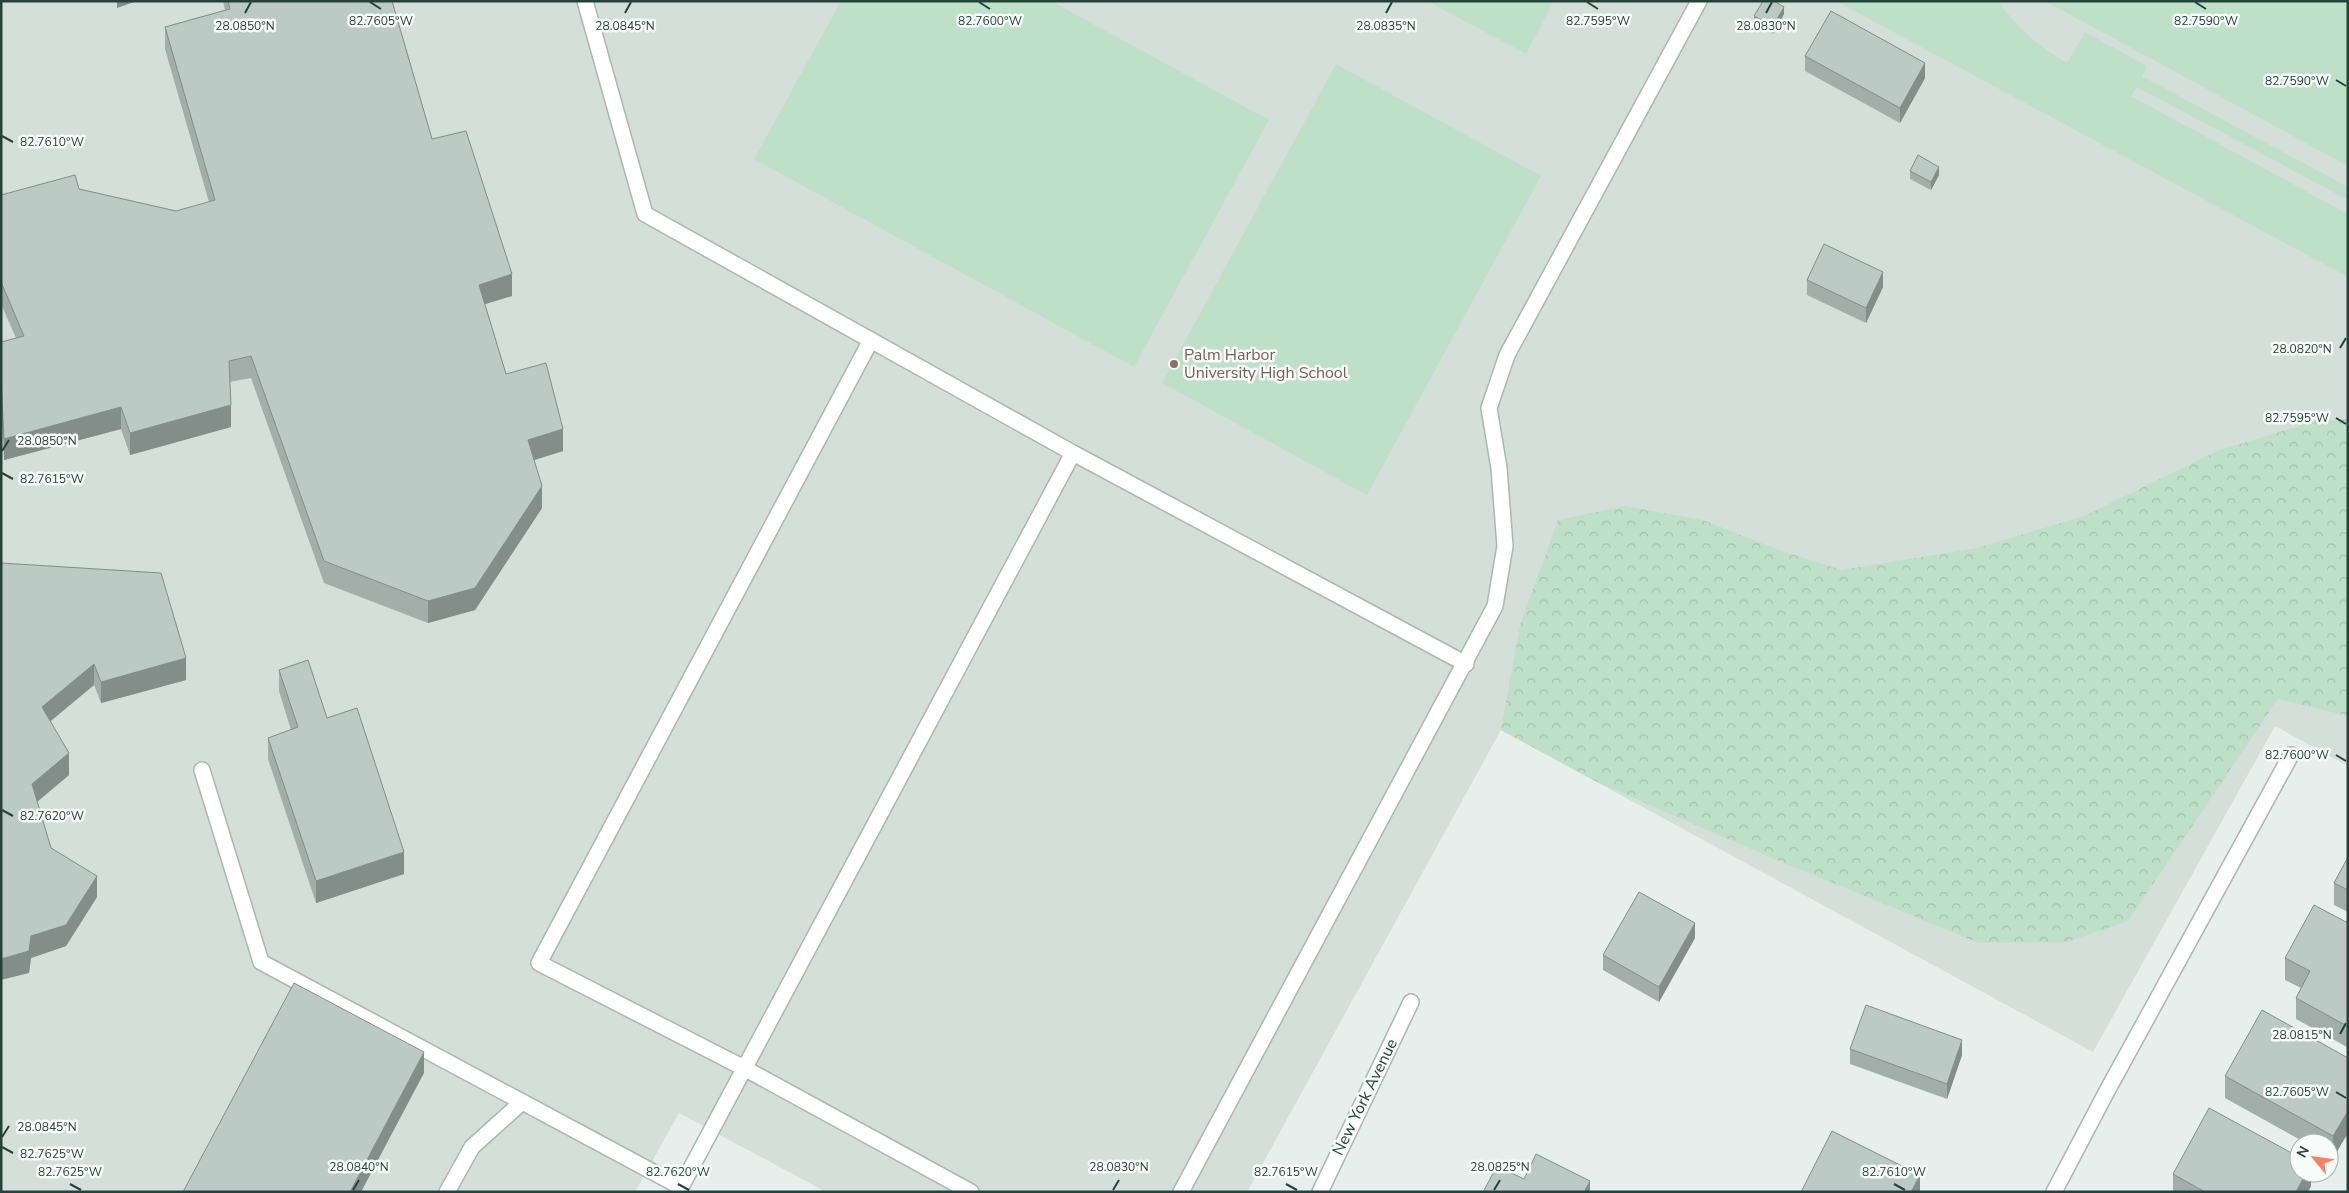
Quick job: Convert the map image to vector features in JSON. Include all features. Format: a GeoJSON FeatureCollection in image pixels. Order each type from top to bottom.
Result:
{"type":"FeatureCollection","features":[{"type":"Feature","properties":{"kind":"street"},"geometry":{"type":"LineString","coordinates":[[585,1],[645,214],[1073,453],[1466,664]]}},
{"type":"Feature","properties":{"kind":"street"},"geometry":{"type":"LineString","coordinates":[[1181,1192],[1466,664],[1495,606],[1505,546],[1499,468],[1489,408],[1507,355],[1699,1]]}},
{"type":"Feature","properties":{"kind":"street"},"geometry":{"type":"LineString","coordinates":[[871,340],[539,963],[744,1068],[971,1192]]}},
{"type":"Feature","properties":{"kind":"street"},"geometry":{"type":"LineString","coordinates":[[202,770],[260,962],[679,1189],[1073,453]]}},
{"type":"Feature","properties":{"kind":"street"},"geometry":{"type":"LineString","coordinates":[[2054,1192],[2107,1090],[2291,755]]}},
{"type":"Feature","properties":{"kind":"street","name":"New York Avenue"},"geometry":{"type":"LineString","coordinates":[[1320,1192],[1411,1002]]}},
{"type":"Feature","properties":{"kind":"street"},"geometry":{"type":"LineString","coordinates":[[447,1192],[472,1147],[521,1103]]}},
{"type":"Feature","properties":{"kind":"shaded area","name":"Palm Harbor University High School"},"geometry":{"type":"Polygon","coordinates":[[[1,1],[2348,1],[2348,766],[2275,726],[2093,1052],[1501,730],[1247,1192],[826,1192],[679,1113],[635,1192],[1,1192],[1,1]]]}},
{"type":"Feature","properties":{"kind":"green space"},"geometry":{"type":"Polygon","coordinates":[[[841,1],[1051,1],[1269,120],[1134,367],[754,159],[841,1]]]}},
{"type":"Feature","properties":{"kind":"green space"},"geometry":{"type":"Polygon","coordinates":[[[1427,1],[1554,1],[1526,54],[1427,1]]]}},
{"type":"Feature","properties":{"kind":"green space"},"geometry":{"type":"Polygon","coordinates":[[[1836,1],[1999,1],[2013,20],[2029,36],[2067,63],[2085,32],[2147,66],[2142,76],[2348,187],[2348,200],[2137,87],[2131,96],[2348,214],[2348,277],[1836,1]]]}},
{"type":"Feature","properties":{"kind":"green space"},"geometry":{"type":"Polygon","coordinates":[[[2045,1],[2348,1],[2348,166],[2045,1]]]}},
{"type":"Feature","properties":{"kind":"green space"},"geometry":{"type":"Polygon","coordinates":[[[1336,64],[1541,176],[1367,495],[1162,383],[1336,64]]]}},
{"type":"Feature","properties":{"kind":"green space"},"geometry":{"type":"Polygon","coordinates":[[[2348,419],[2348,716],[2278,699],[2128,921],[2067,942],[1979,943],[1767,856],[1597,782],[1501,730],[1520,625],[1558,520],[1625,506],[1703,520],[1779,550],[1841,570],[1977,548],[2084,516],[2217,451],[2315,421],[2348,419]]]}},
{"type":"Feature","properties":{"kind":"building"},"geometry":{"type":"Polygon","coordinates":[[[228,1],[392,1],[432,139],[466,131],[512,274],[479,285],[506,374],[546,363],[563,429],[528,440],[542,486],[475,588],[428,601],[324,561],[251,356],[229,361],[231,405],[130,433],[121,407],[4,439],[1,342],[24,336],[1,282],[1,195],[75,175],[79,189],[176,211],[215,200],[165,27],[230,9],[228,1]]]}},
{"type":"Feature","properties":{"kind":"building"},"geometry":{"type":"Polygon","coordinates":[[[1763,1],[1774,1],[1784,7],[1773,26],[1754,16],[1763,1]]]}},
{"type":"Feature","properties":{"kind":"building"},"geometry":{"type":"Polygon","coordinates":[[[1831,11],[1925,63],[1900,108],[1805,56],[1831,11]]]}},
{"type":"Feature","properties":{"kind":"building"},"geometry":{"type":"Polygon","coordinates":[[[1918,155],[1939,167],[1931,182],[1910,171],[1918,155]]]}},
{"type":"Feature","properties":{"kind":"building"},"geometry":{"type":"Polygon","coordinates":[[[1824,244],[1883,272],[1866,308],[1807,280],[1824,244]]]}},
{"type":"Feature","properties":{"kind":"building"},"geometry":{"type":"Polygon","coordinates":[[[1,563],[161,573],[186,658],[101,682],[94,664],[42,707],[69,753],[32,784],[51,848],[97,876],[66,925],[31,936],[29,951],[1,959],[1,563]]]}},
{"type":"Feature","properties":{"kind":"building"},"geometry":{"type":"Polygon","coordinates":[[[308,660],[327,718],[357,708],[404,852],[316,881],[268,738],[298,727],[279,670],[308,660]]]}},
{"type":"Feature","properties":{"kind":"building"},"geometry":{"type":"Polygon","coordinates":[[[2348,857],[2348,890],[2334,883],[2348,857]]]}},
{"type":"Feature","properties":{"kind":"building"},"geometry":{"type":"Polygon","coordinates":[[[1639,892],[1695,923],[1659,987],[1603,955],[1639,892]]]}},
{"type":"Feature","properties":{"kind":"building"},"geometry":{"type":"Polygon","coordinates":[[[2314,905],[2348,923],[2347,1026],[2296,998],[2310,971],[2285,958],[2314,905]]]}},
{"type":"Feature","properties":{"kind":"building"},"geometry":{"type":"Polygon","coordinates":[[[294,983],[424,1052],[350,1192],[183,1192],[294,983]]]}},
{"type":"Feature","properties":{"kind":"building"},"geometry":{"type":"Polygon","coordinates":[[[1866,1005],[1962,1040],[1947,1084],[1850,1049],[1866,1005]]]}},
{"type":"Feature","properties":{"kind":"building"},"geometry":{"type":"Polygon","coordinates":[[[2262,1010],[2348,1058],[2348,1111],[2335,1133],[2328,1133],[2225,1076],[2262,1010]]]}},
{"type":"Feature","properties":{"kind":"building"},"geometry":{"type":"Polygon","coordinates":[[[2209,1108],[2289,1152],[2289,1183],[2301,1183],[2296,1192],[2205,1192],[2173,1174],[2209,1108]]]}},
{"type":"Feature","properties":{"kind":"building"},"geometry":{"type":"Polygon","coordinates":[[[1832,1131],[1920,1175],[1911,1192],[1801,1192],[1832,1131]]]}},
{"type":"Feature","properties":{"kind":"building"},"geometry":{"type":"Polygon","coordinates":[[[1536,1154],[1590,1181],[1584,1192],[1483,1192],[1497,1166],[1524,1179],[1536,1154]]]}},
{"type":"Feature","properties":{"kind":"place","name":"Palm Harbor University High School"},"geometry":{"type":"Point","coordinates":[1174,364]}}]}
